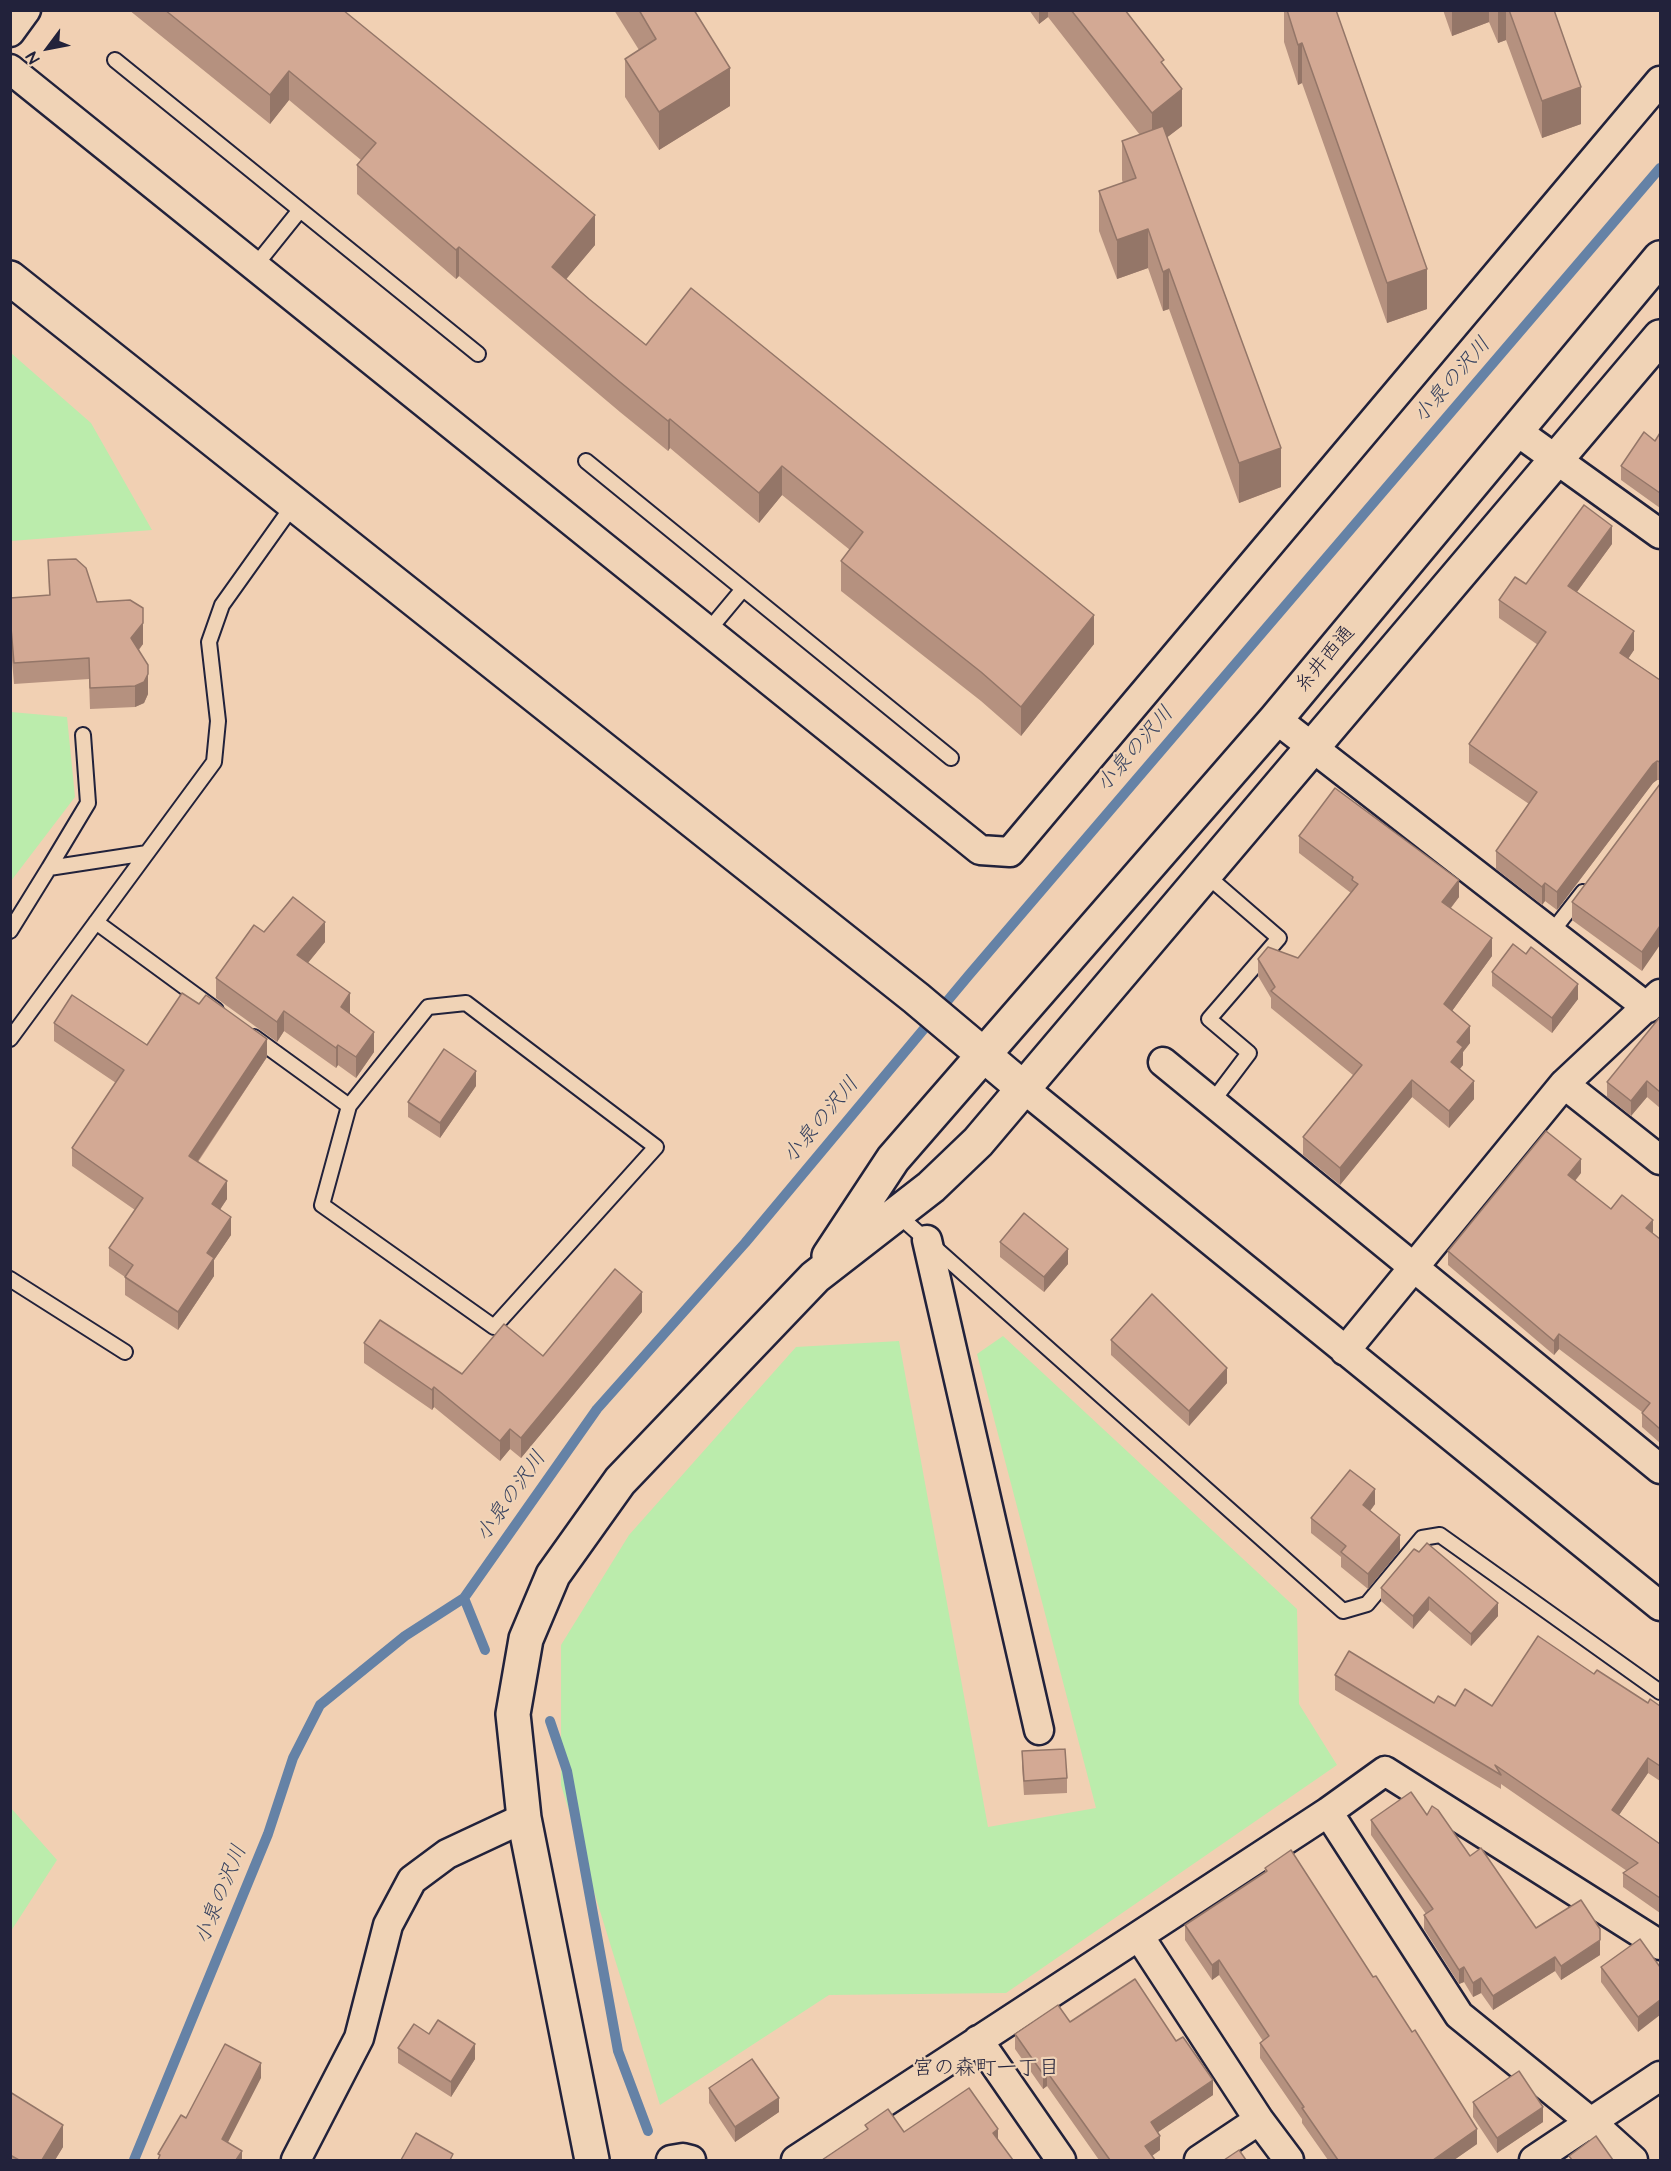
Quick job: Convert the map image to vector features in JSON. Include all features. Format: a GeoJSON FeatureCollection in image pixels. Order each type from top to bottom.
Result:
{"type":"FeatureCollection","features":[{"type":"Feature","properties":{"kind":"street"},"geometry":{"type":"LineString","coordinates":[[10,32],[26,10]]}},
{"type":"Feature","properties":{"kind":"street"},"geometry":{"type":"LineString","coordinates":[[10,69],[980,850],[1010,852],[1660,81]]}},
{"type":"Feature","properties":{"kind":"street","name":"糸井西通"},"geometry":{"type":"LineString","coordinates":[[815,1277],[893,1159],[982,1054],[1276,719],[1518,432],[1660,258]]}},
{"type":"Feature","properties":{"kind":"street"},"geometry":{"type":"LineString","coordinates":[[10,278],[916,998],[1345,1352],[1660,1606]]}},
{"type":"Feature","properties":{"kind":"street"},"geometry":{"type":"LineString","coordinates":[[592,2160],[524,1818],[513,1714],[526,1639],[553,1575],[620,1481],[815,1277],[931,1187],[978,1142],[1660,337]]}},
{"type":"Feature","properties":{"kind":"street"},"geometry":{"type":"LineString","coordinates":[[1518,432],[1660,534]]}},
{"type":"Feature","properties":{"kind":"street"},"geometry":{"type":"LineString","coordinates":[[1276,719],[1551,933],[1654,1001],[1564,1084],[1345,1352]]}},
{"type":"Feature","properties":{"kind":"street"},"geometry":{"type":"LineString","coordinates":[[1163,1062],[1660,1468]]}},
{"type":"Feature","properties":{"kind":"street"},"geometry":{"type":"LineString","coordinates":[[1564,1084],[1660,1160]]}},
{"type":"Feature","properties":{"kind":"street"},"geometry":{"type":"LineString","coordinates":[[927,1240],[1039,1730]]}},
{"type":"Feature","properties":{"kind":"street"},"geometry":{"type":"LineString","coordinates":[[796,2160],[1328,1812],[1385,1771],[1660,1945]]}},
{"type":"Feature","properties":{"kind":"street"},"geometry":{"type":"LineString","coordinates":[[1328,1812],[1459,2015],[1592,2123],[1633,2160]]}},
{"type":"Feature","properties":{"kind":"street"},"geometry":{"type":"LineString","coordinates":[[297,2160],[359,2038],[388,1925],[412,1880],[447,1854],[524,1818]]}},
{"type":"Feature","properties":{"kind":"street"},"geometry":{"type":"LineString","coordinates":[[1139,1936],[1259,2120],[1289,2160]]}},
{"type":"Feature","properties":{"kind":"street"},"geometry":{"type":"LineString","coordinates":[[978,2040],[1061,2160]]}},
{"type":"Feature","properties":{"kind":"street"},"geometry":{"type":"LineString","coordinates":[[1534,2160],[1660,2076]]}},
{"type":"Feature","properties":{"kind":"street"},"geometry":{"type":"LineString","coordinates":[[1199,2160],[1259,2120]]}},
{"type":"Feature","properties":{"kind":"street"},"geometry":{"type":"LineString","coordinates":[[671,2160],[683,2158],[690,2160]]}},
{"type":"Feature","properties":{"kind":"lane"},"geometry":{"type":"LineString","coordinates":[[114,60],[478,354]]}},
{"type":"Feature","properties":{"kind":"lane"},"geometry":{"type":"LineString","coordinates":[[255,266],[300,210]]}},
{"type":"Feature","properties":{"kind":"lane"},"geometry":{"type":"LineString","coordinates":[[586,461],[951,759]]}},
{"type":"Feature","properties":{"kind":"lane"},"geometry":{"type":"LineString","coordinates":[[10,1039],[214,762],[218,722],[209,642],[222,605],[294,504]]}},
{"type":"Feature","properties":{"kind":"lane"},"geometry":{"type":"LineString","coordinates":[[708,631],[743,589]]}},
{"type":"Feature","properties":{"kind":"lane"},"geometry":{"type":"LineString","coordinates":[[10,931],[88,803],[83,735]]}},
{"type":"Feature","properties":{"kind":"lane"},"geometry":{"type":"LineString","coordinates":[[49,868],[147,853]]}},
{"type":"Feature","properties":{"kind":"lane"},"geometry":{"type":"LineString","coordinates":[[1205,874],[1280,938],[1209,1019],[1249,1053],[1212,1102]]}},
{"type":"Feature","properties":{"kind":"lane"},"geometry":{"type":"LineString","coordinates":[[1551,933],[1592,879]]}},
{"type":"Feature","properties":{"kind":"lane"},"geometry":{"type":"LineString","coordinates":[[96,922],[227,1018]]}},
{"type":"Feature","properties":{"kind":"lane"},"geometry":{"type":"LineString","coordinates":[[466,1003],[656,1148],[494,1327],[322,1204],[349,1106],[428,1007],[466,1003]]}},
{"type":"Feature","properties":{"kind":"lane"},"geometry":{"type":"LineString","coordinates":[[246,1031],[349,1106]]}},
{"type":"Feature","properties":{"kind":"lane"},"geometry":{"type":"LineString","coordinates":[[897,1214],[1343,1611],[1367,1604],[1422,1538],[1440,1535],[1660,1692]]}},
{"type":"Feature","properties":{"kind":"lane"},"geometry":{"type":"LineString","coordinates":[[10,1279],[124,1352]]}},
{"type":"Feature","properties":{"kind":"green space"},"geometry":{"type":"Polygon","coordinates":[[[11,353],[91,423],[152,530],[11,541],[11,353]]]}},
{"type":"Feature","properties":{"kind":"green space"},"geometry":{"type":"Polygon","coordinates":[[[11,712],[67,717],[75,797],[11,881],[11,712]]]}},
{"type":"Feature","properties":{"kind":"green space"},"geometry":{"type":"Polygon","coordinates":[[[1003,1336],[1297,1609],[1299,1704],[1337,1765],[1006,1993],[829,1995],[660,2105],[561,1785],[561,1645],[629,1535],[796,1347],[899,1341],[988,1827],[1096,1808],[977,1354],[1003,1336]]]}},
{"type":"Feature","properties":{"kind":"green space"},"geometry":{"type":"Polygon","coordinates":[[[11,1808],[57,1860],[10,1931],[11,1808]]]}},
{"type":"Feature","properties":{"kind":"building"},"geometry":{"type":"Polygon","coordinates":[[[165,10],[343,10],[595,215],[552,267],[646,345],[691,288],[1094,615],[1021,707],[981,672],[841,561],[863,532],[782,466],[759,493],[670,419],[668,421],[620,382],[459,247],[456,250],[357,165],[376,143],[289,71],[270,95],[165,10]]]}},
{"type":"Feature","properties":{"kind":"building"},"geometry":{"type":"Polygon","coordinates":[[[639,10],[694,10],[730,68],[659,112],[625,59],[656,39],[639,10]]]}},
{"type":"Feature","properties":{"kind":"building"},"geometry":{"type":"Polygon","coordinates":[[[1071,10],[1125,10],[1164,60],[1161,62],[1182,89],[1152,113],[1071,10]]]}},
{"type":"Feature","properties":{"kind":"building"},"geometry":{"type":"Polygon","coordinates":[[[1287,10],[1336,10],[1427,269],[1387,283],[1302,43],[1298,45],[1287,10]]]}},
{"type":"Feature","properties":{"kind":"building"},"geometry":{"type":"Polygon","coordinates":[[[1509,10],[1554,10],[1581,87],[1542,101],[1509,10]]]}},
{"type":"Feature","properties":{"kind":"building"},"geometry":{"type":"Polygon","coordinates":[[[1163,126],[1281,448],[1239,463],[1169,269],[1163,272],[1148,229],[1117,240],[1099,191],[1136,178],[1122,141],[1163,126]]]}},
{"type":"Feature","properties":{"kind":"building"},"geometry":{"type":"Polygon","coordinates":[[[1644,432],[1655,441],[1660,433],[1660,493],[1621,466],[1644,432]]]}},
{"type":"Feature","properties":{"kind":"building"},"geometry":{"type":"Polygon","coordinates":[[[1584,505],[1612,526],[1568,586],[1634,631],[1620,653],[1660,680],[1660,762],[1653,764],[1557,892],[1545,883],[1542,887],[1496,851],[1537,792],[1469,744],[1546,632],[1499,600],[1515,577],[1526,584],[1584,505]]]}},
{"type":"Feature","properties":{"kind":"building"},"geometry":{"type":"Polygon","coordinates":[[[76,559],[86,568],[97,602],[130,600],[143,608],[143,623],[131,638],[148,665],[148,674],[144,682],[135,686],[90,688],[89,658],[14,663],[10,598],[50,595],[48,560],[76,559]]]}},
{"type":"Feature","properties":{"kind":"building"},"geometry":{"type":"Polygon","coordinates":[[[1660,784],[1660,926],[1642,952],[1572,902],[1660,784]]]}},
{"type":"Feature","properties":{"kind":"building"},"geometry":{"type":"Polygon","coordinates":[[[1335,788],[1459,880],[1442,902],[1492,938],[1444,1004],[1470,1026],[1457,1042],[1463,1047],[1451,1062],[1474,1081],[1449,1111],[1412,1080],[1340,1168],[1303,1137],[1362,1065],[1271,991],[1275,987],[1258,959],[1268,947],[1298,958],[1358,884],[1352,880],[1353,877],[1299,836],[1335,788]]]}},
{"type":"Feature","properties":{"kind":"building"},"geometry":{"type":"Polygon","coordinates":[[[293,897],[325,922],[297,955],[350,993],[341,1007],[374,1032],[356,1057],[338,1045],[336,1048],[284,1011],[277,1022],[216,978],[254,925],[264,932],[293,897]]]}},
{"type":"Feature","properties":{"kind":"building"},"geometry":{"type":"Polygon","coordinates":[[[1513,944],[1526,954],[1531,947],[1578,984],[1552,1018],[1492,972],[1513,944]]]}},
{"type":"Feature","properties":{"kind":"building"},"geometry":{"type":"Polygon","coordinates":[[[182,993],[199,1004],[206,995],[267,1039],[189,1156],[227,1181],[212,1204],[231,1217],[207,1253],[214,1258],[178,1312],[125,1277],[133,1265],[109,1248],[143,1198],[72,1148],[124,1070],[54,1023],[72,995],[147,1045],[182,993]]]}},
{"type":"Feature","properties":{"kind":"building"},"geometry":{"type":"Polygon","coordinates":[[[1660,1017],[1660,1092],[1647,1081],[1631,1101],[1607,1082],[1660,1017]]]}},
{"type":"Feature","properties":{"kind":"building"},"geometry":{"type":"Polygon","coordinates":[[[444,1049],[476,1071],[440,1123],[408,1102],[444,1049]]]}},
{"type":"Feature","properties":{"kind":"building"},"geometry":{"type":"Polygon","coordinates":[[[1546,1131],[1581,1159],[1568,1175],[1611,1209],[1622,1195],[1653,1220],[1646,1228],[1660,1239],[1660,1429],[1642,1413],[1650,1403],[1559,1334],[1554,1341],[1448,1251],[1546,1131]]]}},
{"type":"Feature","properties":{"kind":"building"},"geometry":{"type":"Polygon","coordinates":[[[1024,1213],[1068,1249],[1044,1277],[1000,1242],[1024,1213]]]}},
{"type":"Feature","properties":{"kind":"building"},"geometry":{"type":"Polygon","coordinates":[[[615,1269],[642,1292],[521,1438],[510,1429],[500,1441],[434,1387],[432,1390],[364,1343],[380,1320],[462,1374],[504,1324],[543,1356],[615,1269]]]}},
{"type":"Feature","properties":{"kind":"building"},"geometry":{"type":"Polygon","coordinates":[[[1152,1294],[1227,1368],[1189,1411],[1111,1340],[1152,1294]]]}},
{"type":"Feature","properties":{"kind":"building"},"geometry":{"type":"Polygon","coordinates":[[[1350,1470],[1375,1489],[1363,1505],[1400,1535],[1368,1574],[1341,1552],[1346,1546],[1311,1518],[1350,1470]]]}},
{"type":"Feature","properties":{"kind":"building"},"geometry":{"type":"Polygon","coordinates":[[[1427,1543],[1498,1603],[1471,1634],[1429,1597],[1413,1616],[1381,1588],[1414,1549],[1419,1552],[1427,1543]]]}},
{"type":"Feature","properties":{"kind":"building"},"geometry":{"type":"Polygon","coordinates":[[[1538,1636],[1594,1674],[1597,1670],[1648,1703],[1650,1699],[1660,1706],[1660,1766],[1648,1758],[1612,1810],[1660,1844],[1660,1898],[1623,1873],[1638,1863],[1495,1765],[1501,1775],[1335,1675],[1349,1651],[1434,1703],[1438,1696],[1455,1706],[1465,1689],[1492,1706],[1538,1636]]]}},
{"type":"Feature","properties":{"kind":"building"},"geometry":{"type":"Polygon","coordinates":[[[1065,1749],[1067,1778],[1024,1781],[1022,1751],[1065,1749]]]}},
{"type":"Feature","properties":{"kind":"building"},"geometry":{"type":"Polygon","coordinates":[[[1411,1792],[1427,1815],[1432,1806],[1438,1810],[1470,1856],[1481,1848],[1536,1928],[1581,1900],[1600,1929],[1600,1940],[1561,1966],[1555,1957],[1493,1996],[1481,1978],[1473,1983],[1464,1967],[1459,1970],[1424,1915],[1433,1909],[1371,1820],[1411,1792]]]}},
{"type":"Feature","properties":{"kind":"building"},"geometry":{"type":"Polygon","coordinates":[[[1291,1850],[1373,1977],[1376,1976],[1412,2032],[1415,2030],[1477,2129],[1433,2160],[1338,2160],[1260,2043],[1269,2036],[1219,1960],[1212,1965],[1185,1925],[1267,1871],[1265,1868],[1291,1850]]]}},
{"type":"Feature","properties":{"kind":"building"},"geometry":{"type":"Polygon","coordinates":[[[1640,1939],[1660,1967],[1660,2000],[1638,2017],[1601,1967],[1640,1939]]]}},
{"type":"Feature","properties":{"kind":"building"},"geometry":{"type":"Polygon","coordinates":[[[1135,1979],[1176,2041],[1183,2037],[1213,2080],[1151,2122],[1160,2136],[1145,2146],[1155,2160],[1110,2160],[1047,2072],[1043,2074],[1015,2034],[1058,2005],[1070,2022],[1135,1979]]]}},
{"type":"Feature","properties":{"kind":"building"},"geometry":{"type":"Polygon","coordinates":[[[438,2020],[475,2044],[451,2082],[398,2048],[414,2024],[429,2034],[438,2020]]]}},
{"type":"Feature","properties":{"kind":"building"},"geometry":{"type":"Polygon","coordinates":[[[225,2044],[261,2063],[222,2139],[242,2151],[236,2160],[158,2160],[160,2155],[158,2154],[181,2115],[186,2118],[225,2044]]]}},
{"type":"Feature","properties":{"kind":"building"},"geometry":{"type":"Polygon","coordinates":[[[752,2059],[779,2098],[735,2127],[709,2088],[752,2059]]]}},
{"type":"Feature","properties":{"kind":"building"},"geometry":{"type":"Polygon","coordinates":[[[1519,2071],[1543,2107],[1497,2138],[1473,2102],[1519,2071]]]}},
{"type":"Feature","properties":{"kind":"building"},"geometry":{"type":"Polygon","coordinates":[[[969,2088],[998,2129],[993,2133],[1013,2160],[822,2160],[868,2129],[865,2125],[888,2109],[904,2132],[969,2088]]]}},
{"type":"Feature","properties":{"kind":"building"},"geometry":{"type":"Polygon","coordinates":[[[10,2092],[63,2125],[42,2160],[19,2160],[10,2155],[10,2092]]]}},
{"type":"Feature","properties":{"kind":"building"},"geometry":{"type":"Polygon","coordinates":[[[416,2133],[453,2154],[450,2160],[401,2160],[416,2133]]]}},
{"type":"Feature","properties":{"kind":"building"},"geometry":{"type":"Polygon","coordinates":[[[1596,2136],[1613,2160],[1572,2160],[1569,2156],[1596,2136]]]}},
{"type":"Feature","properties":{"kind":"building"},"geometry":{"type":"Polygon","coordinates":[[[1239,2150],[1246,2160],[1224,2160],[1239,2150]]]}},
{"type":"Feature","properties":{"kind":"waterway","name":"小泉の沢川"},"geometry":{"type":"LineString","coordinates":[[134,2160],[268,1834],[293,1758],[320,1705],[405,1636],[464,1598],[597,1409],[745,1243],[969,975],[1660,168]]}},
{"type":"Feature","properties":{"kind":"waterway"},"geometry":{"type":"LineString","coordinates":[[464,1598],[485,1650]]}},
{"type":"Feature","properties":{"kind":"waterway"},"geometry":{"type":"LineString","coordinates":[[550,1721],[567,1771],[618,2051],[648,2131]]}},
{"type":"Feature","properties":{"kind":"district","name":"宮の森町一丁目"},"geometry":{"type":"Point","coordinates":[986,2070]}}]}
